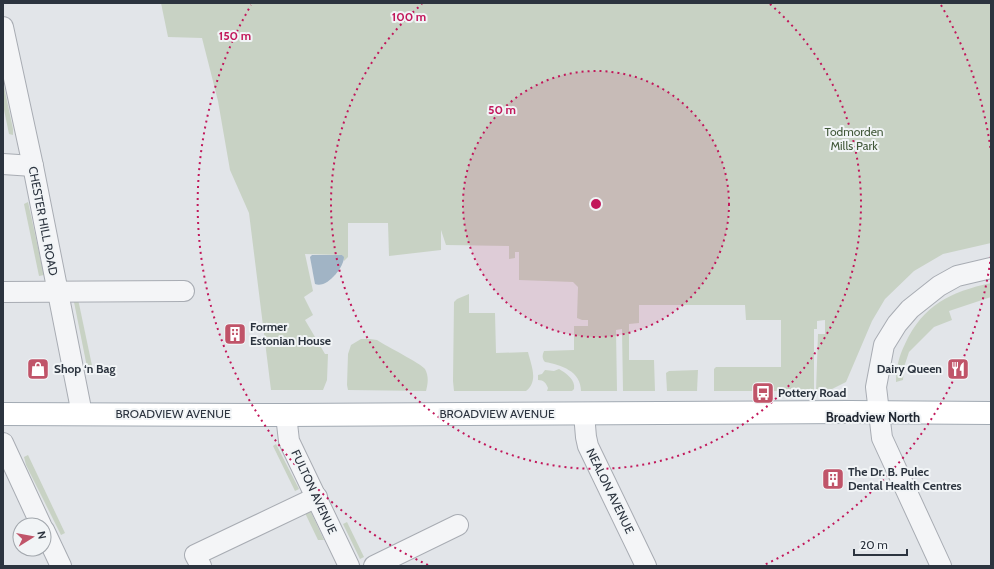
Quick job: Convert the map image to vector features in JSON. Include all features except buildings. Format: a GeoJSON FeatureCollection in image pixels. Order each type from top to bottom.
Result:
{"type":"FeatureCollection","features":[{"type":"Feature","properties":{"kind":"main road","name":"BROADVIEW AVENUE"},"geometry":{"type":"LineString","coordinates":[[3,414],[286,415],[991,413]]}},
{"type":"Feature","properties":{"kind":"street","name":"CHESTER HILL ROAD"},"geometry":{"type":"LineString","coordinates":[[3,27],[82,414]]}},
{"type":"Feature","properties":{"kind":"street"},"geometry":{"type":"LineString","coordinates":[[3,164],[32,166]]}},
{"type":"Feature","properties":{"kind":"street"},"geometry":{"type":"LineString","coordinates":[[941,566],[882,438],[876,387],[884,345],[897,324],[910,309],[939,286],[957,276],[991,268]]}},
{"type":"Feature","properties":{"kind":"street"},"geometry":{"type":"LineString","coordinates":[[3,292],[184,292]]}},
{"type":"Feature","properties":{"kind":"street","name":"NEALON AVENUE"},"geometry":{"type":"LineString","coordinates":[[584,414],[588,446],[646,566]]}},
{"type":"Feature","properties":{"kind":"street","name":"FULTON AVENUE"},"geometry":{"type":"LineString","coordinates":[[286,415],[289,440],[349,566]]}},
{"type":"Feature","properties":{"kind":"street"},"geometry":{"type":"LineString","coordinates":[[3,443],[38,517]]}},
{"type":"Feature","properties":{"kind":"street"},"geometry":{"type":"LineString","coordinates":[[201,566],[195,555],[317,497]]}},
{"type":"Feature","properties":{"kind":"street"},"geometry":{"type":"LineString","coordinates":[[374,566],[458,525]]}},
{"type":"Feature","properties":{"kind":"street"},"geometry":{"type":"LineString","coordinates":[[52,547],[61,566]]}},
{"type":"Feature","properties":{"kind":"green space","name":"Todmorden Mills Park"},"geometry":{"type":"Polygon","coordinates":[[[161,3],[991,3],[991,243],[943,254],[914,271],[885,299],[872,321],[846,382],[832,389],[816,391],[818,334],[825,334],[825,320],[817,321],[817,329],[814,329],[814,391],[714,391],[714,369],[716,367],[781,367],[781,320],[746,320],[745,305],[639,305],[639,323],[629,324],[629,360],[654,360],[655,391],[623,391],[622,329],[616,330],[617,391],[581,391],[578,378],[574,374],[563,367],[545,362],[543,360],[544,351],[574,350],[574,326],[588,326],[588,320],[577,318],[578,287],[573,282],[519,280],[519,252],[515,252],[515,258],[509,259],[509,246],[446,245],[441,230],[441,250],[389,256],[388,223],[348,223],[348,257],[344,261],[342,255],[305,254],[313,291],[304,297],[313,315],[305,320],[325,354],[328,354],[327,380],[323,390],[271,390],[249,213],[230,170],[218,101],[202,38],[168,37],[161,3]]]}},
{"type":"Feature","properties":{"kind":"green space"},"geometry":{"type":"Polygon","coordinates":[[[3,82],[13,135],[9,134],[3,105],[3,82]]]}},
{"type":"Feature","properties":{"kind":"green space"},"geometry":{"type":"Polygon","coordinates":[[[28,202],[44,275],[39,276],[24,204],[28,202]]]}},
{"type":"Feature","properties":{"kind":"green space"},"geometry":{"type":"Polygon","coordinates":[[[991,283],[991,297],[949,311],[952,320],[934,327],[909,352],[904,367],[903,380],[896,382],[897,367],[901,353],[920,319],[939,302],[963,291],[991,283]]]}},
{"type":"Feature","properties":{"kind":"green space"},"geometry":{"type":"Polygon","coordinates":[[[469,294],[469,313],[495,313],[496,353],[528,352],[533,378],[530,387],[526,391],[454,391],[454,302],[457,299],[469,294]]]}},
{"type":"Feature","properties":{"kind":"green space"},"geometry":{"type":"Polygon","coordinates":[[[78,299],[94,375],[89,375],[87,367],[74,302],[78,299]]]}},
{"type":"Feature","properties":{"kind":"green space"},"geometry":{"type":"Polygon","coordinates":[[[361,339],[377,340],[422,366],[428,377],[426,391],[348,390],[348,354],[351,345],[361,339]]]}},
{"type":"Feature","properties":{"kind":"green space"},"geometry":{"type":"Polygon","coordinates":[[[559,369],[572,380],[574,389],[572,391],[547,391],[548,388],[546,383],[538,380],[538,375],[542,374],[545,370],[554,371],[559,369]]]}},
{"type":"Feature","properties":{"kind":"green space"},"geometry":{"type":"Polygon","coordinates":[[[698,370],[697,391],[667,391],[666,373],[669,371],[698,370]]]}},
{"type":"Feature","properties":{"kind":"green space"},"geometry":{"type":"Polygon","coordinates":[[[276,444],[299,489],[295,491],[273,446],[276,444]]]}},
{"type":"Feature","properties":{"kind":"green space"},"geometry":{"type":"Polygon","coordinates":[[[28,455],[65,533],[61,535],[26,465],[24,457],[28,455]]]}},
{"type":"Feature","properties":{"kind":"green space"},"geometry":{"type":"Polygon","coordinates":[[[310,510],[324,540],[318,540],[305,513],[310,510]]]}},
{"type":"Feature","properties":{"kind":"green space"},"geometry":{"type":"Polygon","coordinates":[[[347,522],[364,557],[360,559],[343,524],[347,522]]]}},
{"type":"Feature","properties":{"kind":"water"},"geometry":{"type":"Polygon","coordinates":[[[312,255],[342,255],[344,257],[341,266],[334,276],[320,285],[315,284],[310,257],[312,255]]]}},
{"type":"Feature","properties":{"kind":"place","name":"Former Estonian House"},"geometry":{"type":"Point","coordinates":[235,334]}},
{"type":"Feature","properties":{"kind":"place","name":"Shop ‘n Bag"},"geometry":{"type":"Point","coordinates":[38,369]}},
{"type":"Feature","properties":{"kind":"place","name":"Dairy Queen"},"geometry":{"type":"Point","coordinates":[958,369]}},
{"type":"Feature","properties":{"kind":"place","name":"Pottery Road"},"geometry":{"type":"Point","coordinates":[763,393]}},
{"type":"Feature","properties":{"kind":"place","name":"The Dr. B. Pulec Dental Health Centres"},"geometry":{"type":"Point","coordinates":[833,479]}},
{"type":"Feature","properties":{"kind":"district","name":"Broadview North"},"geometry":{"type":"Point","coordinates":[873,417]}}]}
